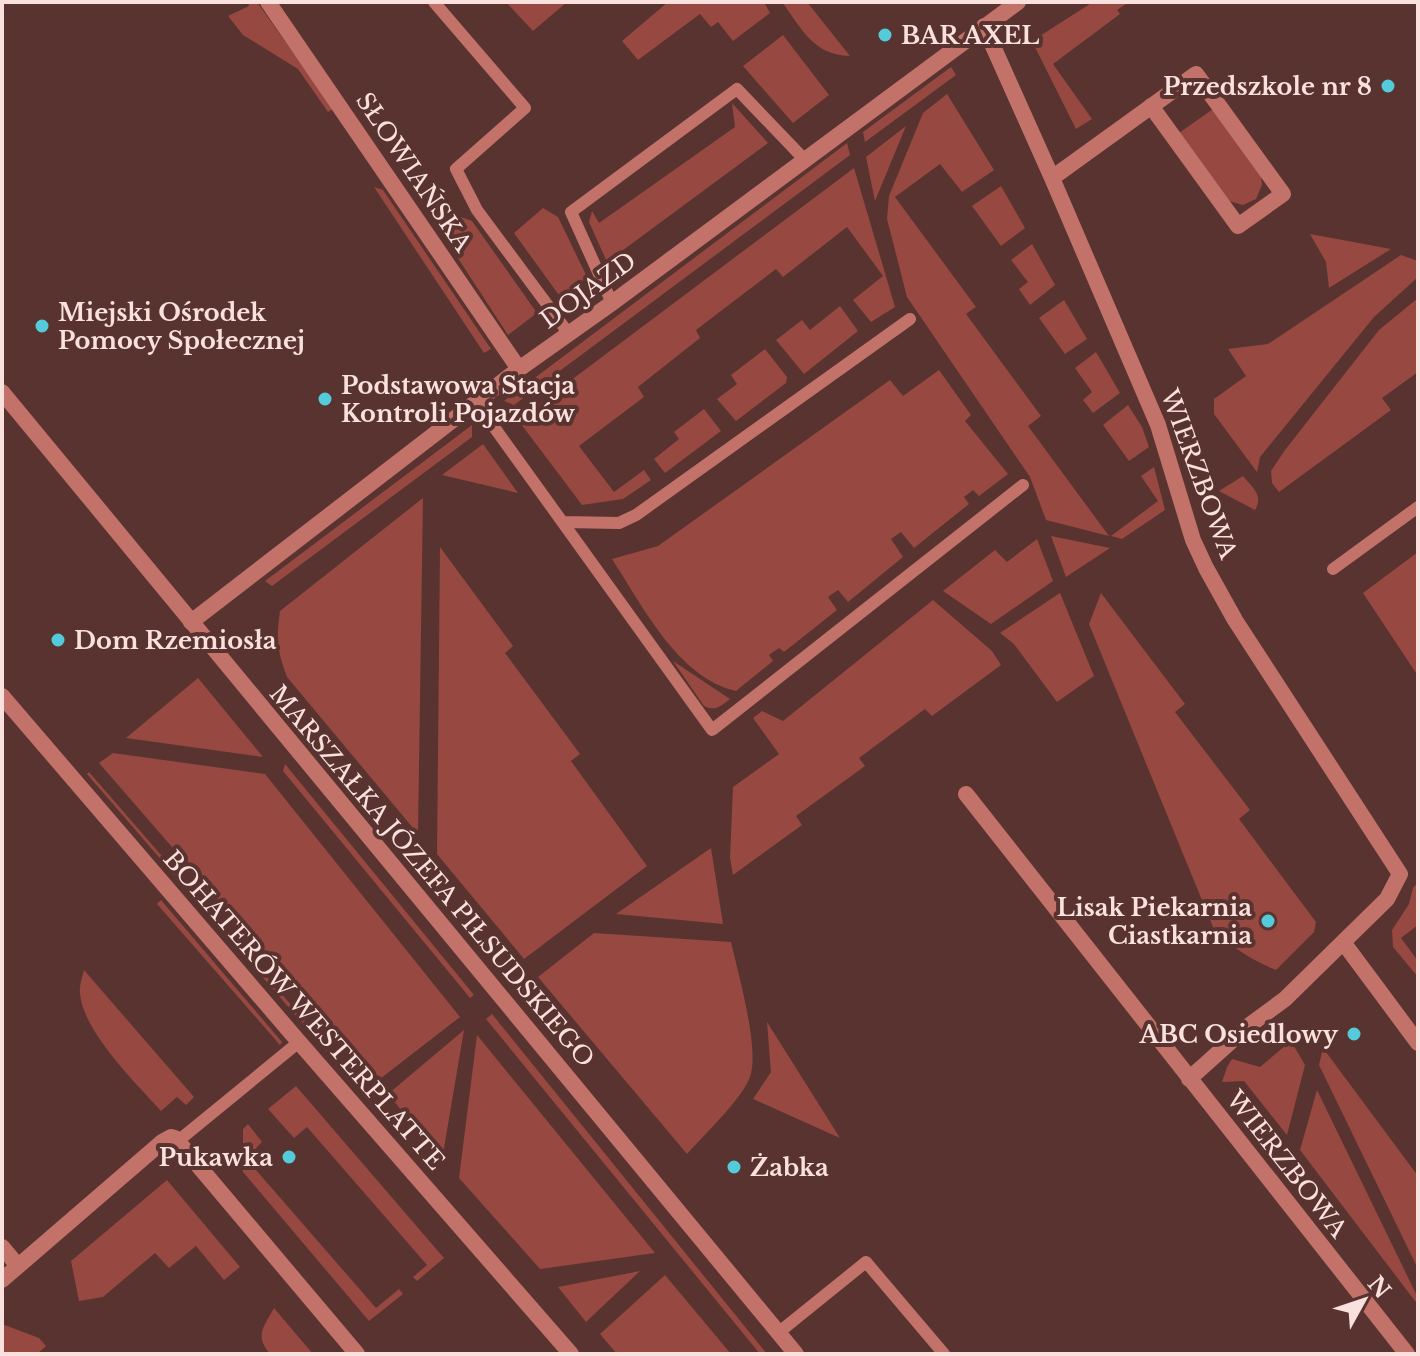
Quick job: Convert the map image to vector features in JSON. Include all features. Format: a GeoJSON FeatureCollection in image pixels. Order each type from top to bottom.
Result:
{"type":"FeatureCollection","features":[{"type":"Feature","properties":{"kind":"street","name":"SŁOWIAŃSKA"},"geometry":{"type":"LineString","coordinates":[[268,2],[519,369]]}},
{"type":"Feature","properties":{"kind":"street","name":"DOJAZD"},"geometry":{"type":"LineString","coordinates":[[191,622],[519,369],[1018,2]]}},
{"type":"Feature","properties":{"kind":"street","name":"WIERZBOWA"},"geometry":{"type":"LineString","coordinates":[[984,26],[1158,425],[1193,540],[1206,568],[1235,620],[1400,874],[1387,899],[1285,999],[1247,1027],[1189,1079]]}},
{"type":"Feature","properties":{"kind":"street"},"geometry":{"type":"LineString","coordinates":[[1052,178],[1151,106],[1196,74],[1283,194],[1238,226],[1151,106]]}},
{"type":"Feature","properties":{"kind":"street","name":"MARSZAŁKA JÓZEFA PIŁSUDSKIEGO"},"geometry":{"type":"LineString","coordinates":[[2,392],[796,1354]]}},
{"type":"Feature","properties":{"kind":"street","name":"BOHATERÓW WESTERPLATTE"},"geometry":{"type":"LineString","coordinates":[[2,696],[571,1354]]}},
{"type":"Feature","properties":{"kind":"street","name":"WIERZBOWA"},"geometry":{"type":"LineString","coordinates":[[966,794],[1407,1354]]}},
{"type":"Feature","properties":{"kind":"street"},"geometry":{"type":"LineString","coordinates":[[1343,942],[1418,1043]]}},
{"type":"Feature","properties":{"kind":"street"},"geometry":{"type":"LineString","coordinates":[[2,1280],[171,1137],[178,1141],[357,1354]]}},
{"type":"Feature","properties":{"kind":"street"},"geometry":{"type":"LineString","coordinates":[[2,1247],[18,1266]]}},
{"type":"Feature","properties":{"kind":"lane"},"geometry":{"type":"LineString","coordinates":[[434,2],[525,108],[456,169],[477,210],[569,334]]}},
{"type":"Feature","properties":{"kind":"lane"},"geometry":{"type":"LineString","coordinates":[[612,303],[571,212],[596,193],[737,89],[804,159]]}},
{"type":"Feature","properties":{"kind":"lane"},"geometry":{"type":"LineString","coordinates":[[564,522],[619,523],[636,515],[910,319]]}},
{"type":"Feature","properties":{"kind":"lane"},"geometry":{"type":"LineString","coordinates":[[476,402],[712,730],[1023,485]]}},
{"type":"Feature","properties":{"kind":"lane"},"geometry":{"type":"LineString","coordinates":[[1333,569],[1418,507]]}},
{"type":"Feature","properties":{"kind":"lane"},"geometry":{"type":"LineString","coordinates":[[178,1141],[299,1042]]}},
{"type":"Feature","properties":{"kind":"lane"},"geometry":{"type":"LineString","coordinates":[[778,1333],[866,1262],[944,1354]]}},
{"type":"Feature","properties":{"kind":"shaded area"},"geometry":{"type":"Polygon","coordinates":[[[248,2],[257,2],[333,109],[328,112],[298,69],[243,35],[228,16],[249,6],[248,2]]]}},
{"type":"Feature","properties":{"kind":"shaded area"},"geometry":{"type":"Polygon","coordinates":[[[506,2],[567,2],[533,31],[506,2]]]}},
{"type":"Feature","properties":{"kind":"shaded area"},"geometry":{"type":"Polygon","coordinates":[[[668,2],[764,2],[770,13],[733,41],[718,22],[711,27],[700,14],[638,60],[622,41],[668,2]]]}},
{"type":"Feature","properties":{"kind":"shaded area"},"geometry":{"type":"Polygon","coordinates":[[[782,2],[807,2],[850,56],[817,46],[782,2]]]}},
{"type":"Feature","properties":{"kind":"shaded area"},"geometry":{"type":"Polygon","coordinates":[[[1093,2],[1129,2],[1117,10],[1120,14],[1053,64],[1092,119],[1076,129],[1032,41],[1093,2]]]}},
{"type":"Feature","properties":{"kind":"shaded area"},"geometry":{"type":"Polygon","coordinates":[[[783,35],[829,95],[793,123],[743,66],[783,35]]]}},
{"type":"Feature","properties":{"kind":"shaded area"},"geometry":{"type":"Polygon","coordinates":[[[951,67],[956,75],[865,142],[863,132],[951,67]]]}},
{"type":"Feature","properties":{"kind":"shaded area"},"geometry":{"type":"Polygon","coordinates":[[[947,94],[994,170],[962,192],[940,164],[895,197],[976,307],[966,314],[1041,416],[1028,426],[1109,536],[1046,520],[1030,477],[907,297],[887,219],[889,196],[923,113],[947,94]]]}},
{"type":"Feature","properties":{"kind":"shaded area"},"geometry":{"type":"Polygon","coordinates":[[[732,103],[768,143],[607,262],[589,222],[592,211],[599,223],[735,127],[732,103]]]}},
{"type":"Feature","properties":{"kind":"shaded area"},"geometry":{"type":"Polygon","coordinates":[[[1213,109],[1261,177],[1262,185],[1256,199],[1243,205],[1229,201],[1179,133],[1213,109]]]}},
{"type":"Feature","properties":{"kind":"shaded area"},"geometry":{"type":"Polygon","coordinates":[[[906,126],[875,201],[866,157],[906,126]]]}},
{"type":"Feature","properties":{"kind":"shaded area"},"geometry":{"type":"Polygon","coordinates":[[[847,143],[850,155],[514,405],[504,401],[847,143]]]}},
{"type":"Feature","properties":{"kind":"shaded area"},"geometry":{"type":"Polygon","coordinates":[[[854,168],[895,307],[871,322],[853,300],[883,276],[847,227],[783,277],[776,269],[696,330],[700,338],[638,387],[644,397],[579,446],[614,492],[644,470],[651,480],[623,499],[582,505],[518,420],[854,168]]]}},
{"type":"Feature","properties":{"kind":"shaded area"},"geometry":{"type":"Polygon","coordinates":[[[1001,186],[1025,228],[1001,246],[972,206],[1001,186]]]}},
{"type":"Feature","properties":{"kind":"shaded area"},"geometry":{"type":"Polygon","coordinates":[[[374,187],[383,190],[491,349],[484,353],[374,187]]]}},
{"type":"Feature","properties":{"kind":"shaded area"},"geometry":{"type":"Polygon","coordinates":[[[422,203],[472,221],[537,313],[508,335],[422,203]]]}},
{"type":"Feature","properties":{"kind":"shaded area"},"geometry":{"type":"Polygon","coordinates":[[[543,208],[558,217],[587,277],[561,298],[514,233],[543,208]]]}},
{"type":"Feature","properties":{"kind":"shaded area"},"geometry":{"type":"Polygon","coordinates":[[[1310,234],[1391,249],[1329,288],[1326,262],[1310,234]]]}},
{"type":"Feature","properties":{"kind":"shaded area"},"geometry":{"type":"Polygon","coordinates":[[[1032,244],[1055,285],[1030,305],[1019,289],[1028,282],[1011,260],[1032,244]]]}},
{"type":"Feature","properties":{"kind":"shaded area"},"geometry":{"type":"Polygon","coordinates":[[[1401,255],[1418,261],[1418,277],[1374,317],[1260,457],[1257,472],[1214,414],[1214,399],[1246,376],[1228,349],[1268,344],[1401,255]]]}},
{"type":"Feature","properties":{"kind":"shaded area"},"geometry":{"type":"Polygon","coordinates":[[[1418,298],[1418,372],[1382,398],[1391,410],[1279,492],[1272,483],[1271,471],[1285,450],[1379,330],[1418,298]]]}},
{"type":"Feature","properties":{"kind":"shaded area"},"geometry":{"type":"Polygon","coordinates":[[[1064,300],[1087,339],[1065,354],[1039,318],[1064,300]]]}},
{"type":"Feature","properties":{"kind":"shaded area"},"geometry":{"type":"Polygon","coordinates":[[[840,306],[858,331],[804,374],[776,340],[802,320],[810,330],[840,306]]]}},
{"type":"Feature","properties":{"kind":"shaded area"},"geometry":{"type":"Polygon","coordinates":[[[765,349],[787,377],[786,383],[736,421],[717,399],[737,384],[731,375],[765,349]]]}},
{"type":"Feature","properties":{"kind":"shaded area"},"geometry":{"type":"Polygon","coordinates":[[[1096,352],[1120,393],[1093,413],[1083,400],[1092,392],[1075,368],[1096,352]]]}},
{"type":"Feature","properties":{"kind":"shaded area"},"geometry":{"type":"Polygon","coordinates":[[[939,370],[971,415],[965,421],[1008,474],[979,496],[973,490],[964,497],[969,504],[914,548],[901,532],[891,539],[903,557],[848,602],[838,590],[828,597],[837,610],[784,652],[779,648],[769,655],[773,661],[736,691],[696,671],[679,656],[649,618],[612,559],[658,546],[890,380],[903,396],[939,370]]]}},
{"type":"Feature","properties":{"kind":"shaded area"},"geometry":{"type":"Polygon","coordinates":[[[1128,405],[1142,427],[1149,447],[1129,461],[1103,425],[1128,405]]]}},
{"type":"Feature","properties":{"kind":"shaded area"},"geometry":{"type":"Polygon","coordinates":[[[704,409],[721,431],[665,473],[654,459],[679,439],[674,432],[704,409]]]}},
{"type":"Feature","properties":{"kind":"shaded area"},"geometry":{"type":"Polygon","coordinates":[[[472,425],[472,437],[272,586],[265,581],[472,425]]]}},
{"type":"Feature","properties":{"kind":"shaded area"},"geometry":{"type":"Polygon","coordinates":[[[483,444],[518,493],[442,475],[483,444]]]}},
{"type":"Feature","properties":{"kind":"shaded area"},"geometry":{"type":"Polygon","coordinates":[[[1154,467],[1165,510],[1122,539],[1111,536],[1158,501],[1141,476],[1154,467]]]}},
{"type":"Feature","properties":{"kind":"shaded area"},"geometry":{"type":"Polygon","coordinates":[[[1243,476],[1258,496],[1255,510],[1219,491],[1243,476]]]}},
{"type":"Feature","properties":{"kind":"shaded area"},"geometry":{"type":"Polygon","coordinates":[[[423,498],[418,834],[287,677],[278,638],[280,611],[423,498]]]}},
{"type":"Feature","properties":{"kind":"shaded area"},"geometry":{"type":"Polygon","coordinates":[[[1051,536],[1110,548],[1066,577],[1051,536]]]}},
{"type":"Feature","properties":{"kind":"shaded area"},"geometry":{"type":"Polygon","coordinates":[[[1037,539],[1053,581],[991,624],[943,591],[995,550],[1007,562],[1037,539]]]}},
{"type":"Feature","properties":{"kind":"shaded area"},"geometry":{"type":"Polygon","coordinates":[[[440,547],[513,646],[505,653],[580,754],[571,761],[647,866],[524,959],[437,854],[440,547]]]}},
{"type":"Feature","properties":{"kind":"shaded area"},"geometry":{"type":"Polygon","coordinates":[[[1418,552],[1418,676],[1363,593],[1418,552]]]}},
{"type":"Feature","properties":{"kind":"shaded area"},"geometry":{"type":"Polygon","coordinates":[[[1060,593],[1094,676],[1057,702],[1014,644],[1000,633],[1060,593]]]}},
{"type":"Feature","properties":{"kind":"shaded area"},"geometry":{"type":"Polygon","coordinates":[[[1101,593],[1185,704],[1175,712],[1250,810],[1239,819],[1316,922],[1314,932],[1276,970],[1244,954],[1215,932],[1089,624],[1101,593]]]}},
{"type":"Feature","properties":{"kind":"shaded area"},"geometry":{"type":"Polygon","coordinates":[[[933,600],[992,651],[1001,665],[932,716],[925,709],[859,758],[865,766],[796,816],[802,825],[733,875],[730,858],[733,787],[779,754],[753,718],[762,711],[783,721],[933,600]]]}},
{"type":"Feature","properties":{"kind":"shaded area"},"geometry":{"type":"Polygon","coordinates":[[[673,661],[730,699],[715,708],[704,706],[673,661]]]}},
{"type":"Feature","properties":{"kind":"shaded area"},"geometry":{"type":"Polygon","coordinates":[[[198,678],[263,757],[126,738],[198,678]]]}},
{"type":"Feature","properties":{"kind":"shaded area"},"geometry":{"type":"Polygon","coordinates":[[[113,753],[265,774],[460,1017],[376,1082],[99,763],[113,753]]]}},
{"type":"Feature","properties":{"kind":"shaded area"},"geometry":{"type":"Polygon","coordinates":[[[285,764],[474,995],[470,998],[283,771],[285,764]]]}},
{"type":"Feature","properties":{"kind":"shaded area"},"geometry":{"type":"Polygon","coordinates":[[[89,772],[364,1089],[361,1091],[87,774],[89,772]]]}},
{"type":"Feature","properties":{"kind":"shaded area"},"geometry":{"type":"Polygon","coordinates":[[[711,848],[723,924],[616,914],[711,848]]]}},
{"type":"Feature","properties":{"kind":"shaded area"},"geometry":{"type":"Polygon","coordinates":[[[1418,882],[1418,925],[1401,938],[1418,961],[1418,977],[1393,947],[1392,930],[1409,904],[1418,882]]]}},
{"type":"Feature","properties":{"kind":"shaded area"},"geometry":{"type":"Polygon","coordinates":[[[161,900],[282,1042],[280,1045],[157,904],[161,900]]]}},
{"type":"Feature","properties":{"kind":"shaded area"},"geometry":{"type":"Polygon","coordinates":[[[594,933],[731,942],[750,1030],[750,1077],[731,1106],[687,1154],[538,977],[594,933]]]}},
{"type":"Feature","properties":{"kind":"shaded area"},"geometry":{"type":"Polygon","coordinates":[[[84,970],[194,1097],[186,1105],[177,1097],[161,1111],[113,1057],[84,1009],[80,991],[84,970]]]}},
{"type":"Feature","properties":{"kind":"shaded area"},"geometry":{"type":"Polygon","coordinates":[[[492,1014],[767,1354],[760,1354],[486,1019],[492,1014]]]}},
{"type":"Feature","properties":{"kind":"shaded area"},"geometry":{"type":"Polygon","coordinates":[[[767,1022],[840,1138],[753,1099],[771,1072],[767,1022]]]}},
{"type":"Feature","properties":{"kind":"shaded area"},"geometry":{"type":"Polygon","coordinates":[[[464,1030],[442,1160],[388,1094],[464,1030]]]}},
{"type":"Feature","properties":{"kind":"shaded area"},"geometry":{"type":"Polygon","coordinates":[[[477,1035],[655,1253],[540,1269],[459,1178],[477,1035]]]}},
{"type":"Feature","properties":{"kind":"shaded area"},"geometry":{"type":"Polygon","coordinates":[[[1291,1041],[1305,1065],[1287,1135],[1244,1081],[1222,1082],[1232,1059],[1260,1067],[1291,1041]]]}},
{"type":"Feature","properties":{"kind":"shaded area"},"geometry":{"type":"Polygon","coordinates":[[[1323,1048],[1418,1176],[1418,1269],[1319,1065],[1323,1048]]]}},
{"type":"Feature","properties":{"kind":"shaded area"},"geometry":{"type":"Polygon","coordinates":[[[296,1086],[444,1258],[417,1281],[413,1277],[427,1265],[307,1127],[294,1138],[268,1109],[296,1086]]]}},
{"type":"Feature","properties":{"kind":"shaded area"},"geometry":{"type":"Polygon","coordinates":[[[1317,1090],[1418,1298],[1418,1302],[1300,1150],[1317,1090]]]}},
{"type":"Feature","properties":{"kind":"shaded area"},"geometry":{"type":"Polygon","coordinates":[[[248,1124],[262,1142],[256,1148],[266,1160],[256,1170],[376,1308],[399,1289],[403,1294],[369,1321],[243,1172],[243,1129],[248,1124]]]}},
{"type":"Feature","properties":{"kind":"shaded area"},"geometry":{"type":"Polygon","coordinates":[[[167,1180],[240,1267],[224,1280],[196,1246],[169,1268],[155,1253],[103,1297],[79,1301],[71,1261],[167,1180]]]}},
{"type":"Feature","properties":{"kind":"shaded area"},"geometry":{"type":"Polygon","coordinates":[[[640,1271],[586,1322],[558,1287],[640,1271]]]}},
{"type":"Feature","properties":{"kind":"shaded area"},"geometry":{"type":"Polygon","coordinates":[[[665,1275],[731,1354],[617,1354],[600,1334],[665,1275]]]}},
{"type":"Feature","properties":{"kind":"shaded area"},"geometry":{"type":"Polygon","coordinates":[[[274,1308],[313,1354],[270,1354],[262,1336],[274,1308]]]}},
{"type":"Feature","properties":{"kind":"shaded area"},"geometry":{"type":"Polygon","coordinates":[[[2,1324],[39,1338],[46,1346],[37,1354],[2,1354],[2,1324]]]}},
{"type":"Feature","properties":{"kind":"place","name":"BAR AXEL"},"geometry":{"type":"Point","coordinates":[885,35]}},
{"type":"Feature","properties":{"kind":"place","name":"Przedszkole nr 8"},"geometry":{"type":"Point","coordinates":[1388,86]}},
{"type":"Feature","properties":{"kind":"place","name":"Miejski Ośrodek Pomocy Społecznej"},"geometry":{"type":"Point","coordinates":[42,326]}},
{"type":"Feature","properties":{"kind":"place","name":"Podstawowa Stacja Kontroli Pojazdów"},"geometry":{"type":"Point","coordinates":[325,399]}},
{"type":"Feature","properties":{"kind":"place","name":"Dom Rzemiosła"},"geometry":{"type":"Point","coordinates":[58,640]}},
{"type":"Feature","properties":{"kind":"place","name":"Lisak Piekarnia Ciastkarnia"},"geometry":{"type":"Point","coordinates":[1268,921]}},
{"type":"Feature","properties":{"kind":"place","name":"ABC Osiedlowy"},"geometry":{"type":"Point","coordinates":[1354,1034]}},
{"type":"Feature","properties":{"kind":"place","name":"Pukawka"},"geometry":{"type":"Point","coordinates":[289,1157]}},
{"type":"Feature","properties":{"kind":"place","name":"Żabka"},"geometry":{"type":"Point","coordinates":[734,1167]}}]}
